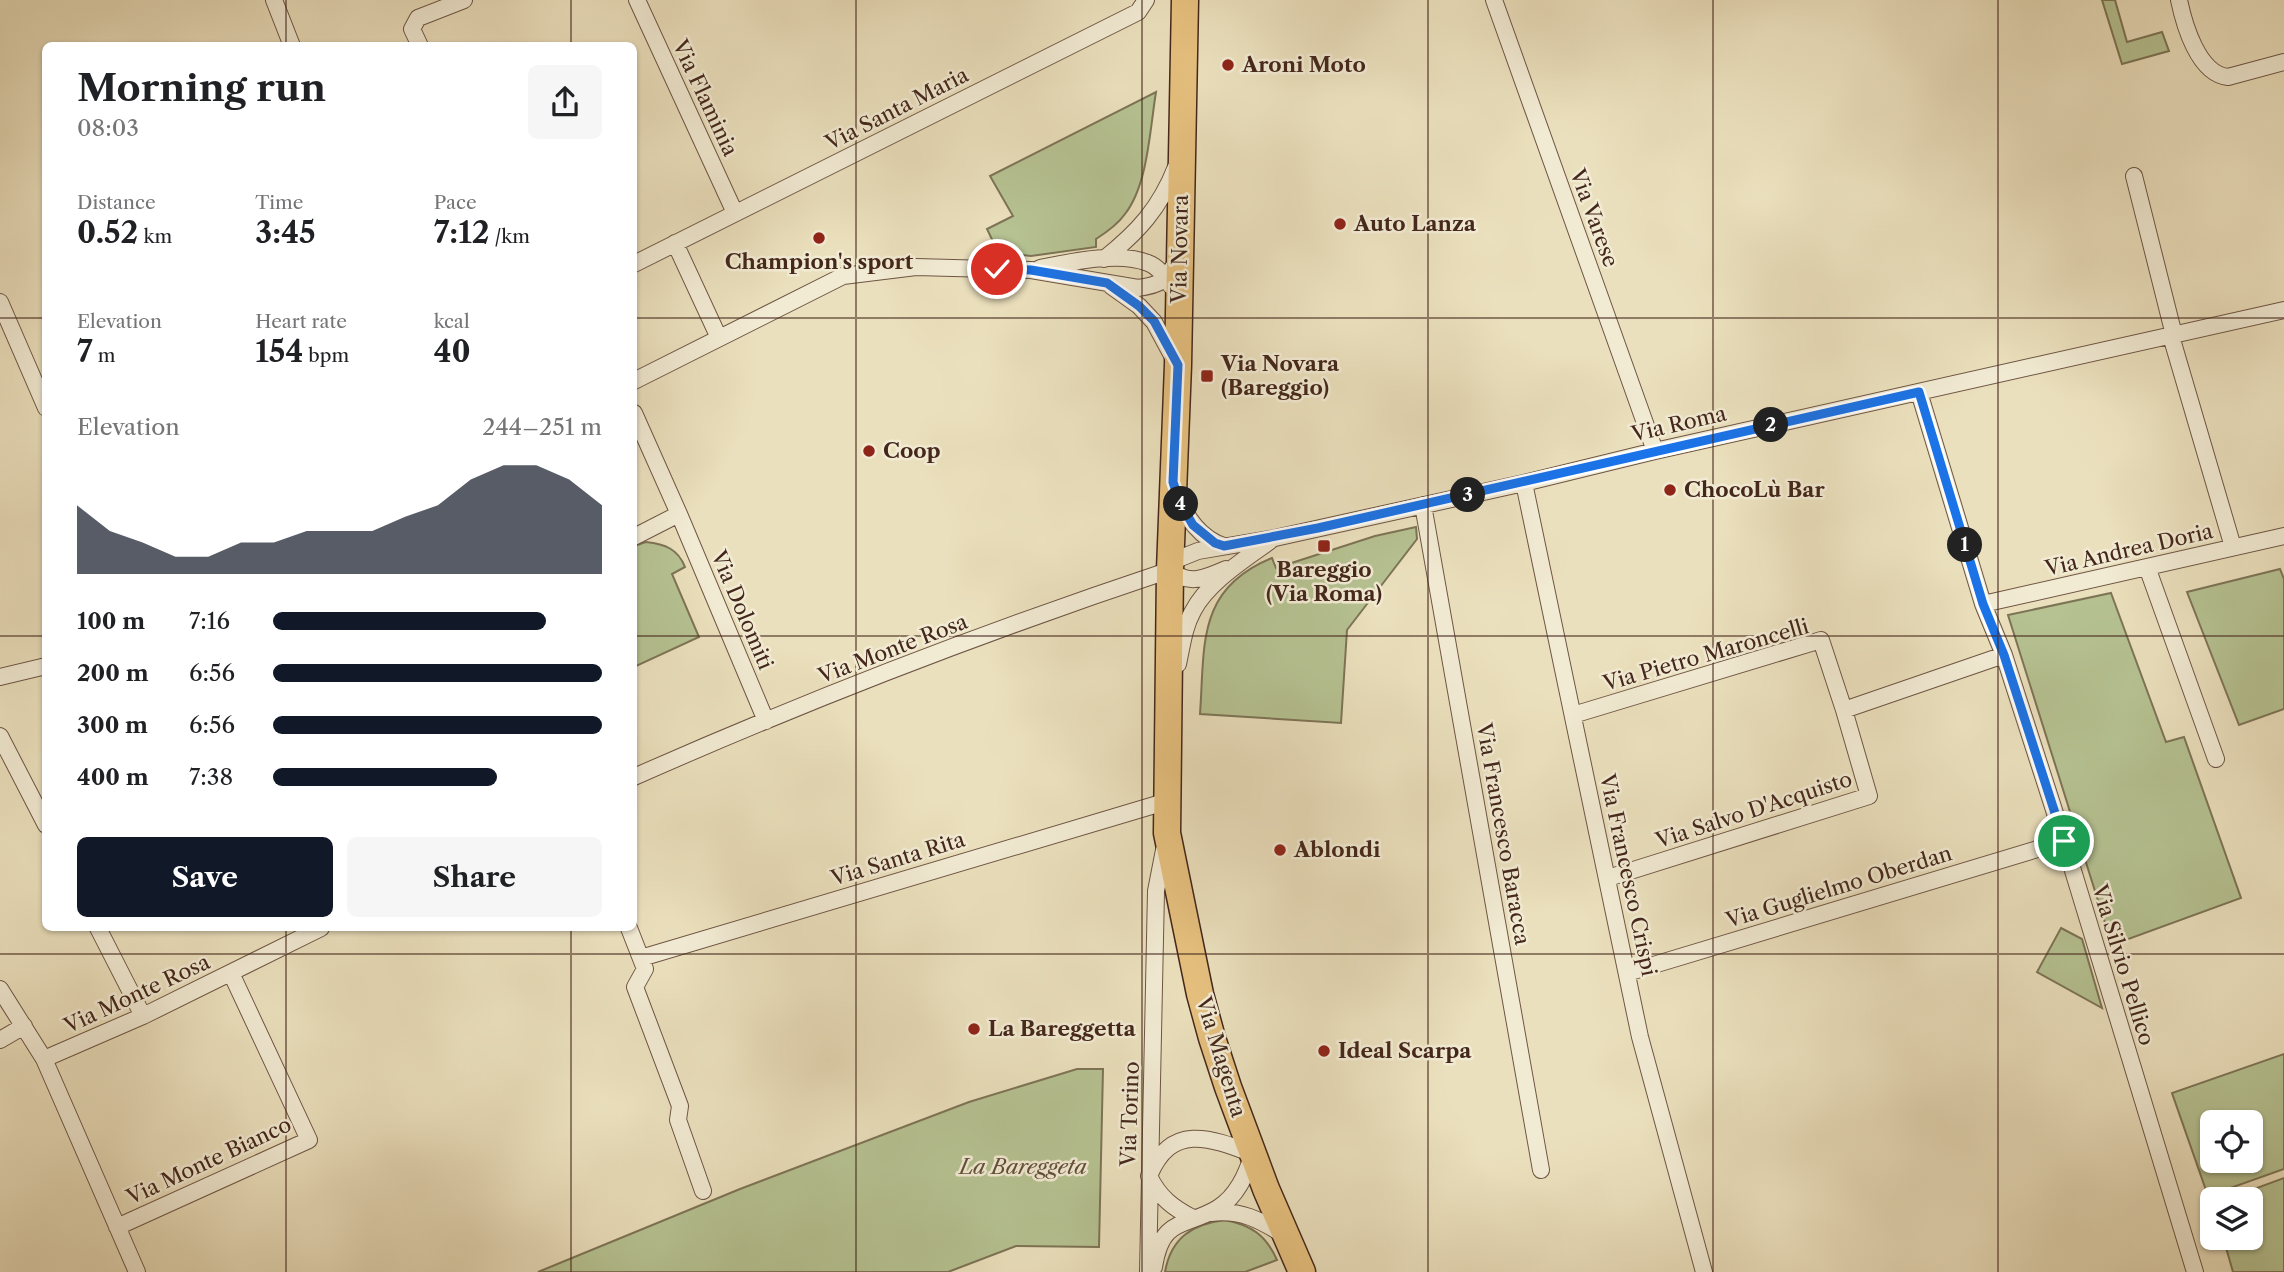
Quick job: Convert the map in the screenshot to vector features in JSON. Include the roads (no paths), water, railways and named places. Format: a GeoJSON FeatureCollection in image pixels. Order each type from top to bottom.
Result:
{"type":"FeatureCollection","features":[{"type":"Feature","properties":{"kind":"main road","name":"Via Novara"},"geometry":{"type":"LineString","coordinates":[[1167,834],[1170,570],[1178,365],[1175,278],[1182,152],[1185,0]]}},
{"type":"Feature","properties":{"kind":"main road","name":"Via Magenta"},"geometry":{"type":"LineString","coordinates":[[1167,834],[1200,994],[1228,1087],[1302,1272]]}},
{"type":"Feature","properties":{"kind":"street"},"geometry":{"type":"LineString","coordinates":[[274,0],[290,42]]}},
{"type":"Feature","properties":{"kind":"street"},"geometry":{"type":"LineString","coordinates":[[418,42],[412,29],[418,18],[464,0]]}},
{"type":"Feature","properties":{"kind":"street","name":"Via Flaminia"},"geometry":{"type":"LineString","coordinates":[[637,0],[735,213]]}},
{"type":"Feature","properties":{"kind":"street","name":"Via Varese"},"geometry":{"type":"LineString","coordinates":[[1494,0],[1655,451]]}},
{"type":"Feature","properties":{"kind":"street"},"geometry":{"type":"LineString","coordinates":[[2179,0],[2188,36],[2206,63],[2220,76],[2228,77],[2284,62]]}},
{"type":"Feature","properties":{"kind":"street","name":"Via Santa Maria"},"geometry":{"type":"LineString","coordinates":[[637,262],[1142,6]]}},
{"type":"Feature","properties":{"kind":"street"},"geometry":{"type":"LineString","coordinates":[[1104,259],[1146,221],[1167,192],[1182,152]]}},
{"type":"Feature","properties":{"kind":"street"},"geometry":{"type":"LineString","coordinates":[[2134,176],[2172,335],[2233,547]]}},
{"type":"Feature","properties":{"kind":"street"},"geometry":{"type":"LineString","coordinates":[[675,243],[719,338]]}},
{"type":"Feature","properties":{"kind":"street"},"geometry":{"type":"LineString","coordinates":[[1031,270],[1104,259],[1136,259],[1151,263],[1175,278]]}},
{"type":"Feature","properties":{"kind":"street"},"geometry":{"type":"LineString","coordinates":[[637,379],[843,276],[916,267],[1031,270],[1138,288],[1155,286],[1175,278]]}},
{"type":"Feature","properties":{"kind":"street"},"geometry":{"type":"LineString","coordinates":[[1107,283],[1139,306],[1154,321],[1178,365]]}},
{"type":"Feature","properties":{"kind":"street"},"geometry":{"type":"LineString","coordinates":[[0,302],[42,399]]}},
{"type":"Feature","properties":{"kind":"street","name":"Via Roma"},"geometry":{"type":"LineString","coordinates":[[1224,546],[1275,538],[1524,483],[1655,451],[2284,310]]}},
{"type":"Feature","properties":{"kind":"street","name":"Via Silvio Pellico"},"geometry":{"type":"LineString","coordinates":[[1919,392],[1983,604],[2004,655],[2064,841],[2195,1272]]}},
{"type":"Feature","properties":{"kind":"street","name":"Via Dolomiti"},"geometry":{"type":"LineString","coordinates":[[637,420],[766,721]]}},
{"type":"Feature","properties":{"kind":"street"},"geometry":{"type":"LineString","coordinates":[[1173,482],[1180,503],[1193,525],[1215,543],[1224,546]]}},
{"type":"Feature","properties":{"kind":"street","name":"Via Francesco Crispi"},"geometry":{"type":"LineString","coordinates":[[1524,483],[1627,974],[1664,1133],[1704,1272]]}},
{"type":"Feature","properties":{"kind":"street","name":"Via Francesco Baracca"},"geometry":{"type":"LineString","coordinates":[[1423,505],[1541,1170]]}},
{"type":"Feature","properties":{"kind":"street"},"geometry":{"type":"LineString","coordinates":[[637,535],[679,514]]}},
{"type":"Feature","properties":{"kind":"street","name":"Via Andrea Doria"},"geometry":{"type":"LineString","coordinates":[[1983,604],[2284,536]]}},
{"type":"Feature","properties":{"kind":"street"},"geometry":{"type":"LineString","coordinates":[[1170,694],[1193,610],[1223,577],[1275,538]]}},
{"type":"Feature","properties":{"kind":"street","name":"Via Monte Rosa"},"geometry":{"type":"LineString","coordinates":[[637,776],[766,721],[1079,601],[1170,570],[1174,562],[1186,555],[1224,546]]}},
{"type":"Feature","properties":{"kind":"street"},"geometry":{"type":"LineString","coordinates":[[1170,570],[1184,579],[1193,580],[1243,561]]}},
{"type":"Feature","properties":{"kind":"street"},"geometry":{"type":"LineString","coordinates":[[2147,567],[2216,759]]}},
{"type":"Feature","properties":{"kind":"street","name":"Via Pietro Maroncelli"},"geometry":{"type":"LineString","coordinates":[[1573,715],[1821,640],[1844,710]]}},
{"type":"Feature","properties":{"kind":"street"},"geometry":{"type":"LineString","coordinates":[[1844,710],[2004,655]]}},
{"type":"Feature","properties":{"kind":"street"},"geometry":{"type":"LineString","coordinates":[[0,677],[42,668]]}},
{"type":"Feature","properties":{"kind":"street","name":"Via Salvo D'Acquisto"},"geometry":{"type":"LineString","coordinates":[[1608,878],[1869,796],[1844,710]]}},
{"type":"Feature","properties":{"kind":"street"},"geometry":{"type":"LineString","coordinates":[[0,736],[42,817]]}},
{"type":"Feature","properties":{"kind":"street","name":"Via Santa Rita"},"geometry":{"type":"LineString","coordinates":[[641,958],[1168,801]]}},
{"type":"Feature","properties":{"kind":"street","name":"Via Torino"},"geometry":{"type":"LineString","coordinates":[[1148,1272],[1156,891],[1167,834]]}},
{"type":"Feature","properties":{"kind":"street","name":"Via Guglielmo Oberdan"},"geometry":{"type":"LineString","coordinates":[[1627,974],[2064,841]]}},
{"type":"Feature","properties":{"kind":"street"},"geometry":{"type":"LineString","coordinates":[[100,931],[143,1016]]}},
{"type":"Feature","properties":{"kind":"street","name":"Via Monte Rosa"},"geometry":{"type":"LineString","coordinates":[[44,1059],[143,1016],[315,931]]}},
{"type":"Feature","properties":{"kind":"street"},"geometry":{"type":"LineString","coordinates":[[630,931],[645,969],[635,987],[680,1106],[678,1120],[703,1191]]}},
{"type":"Feature","properties":{"kind":"street","name":"Via Monte Bianco"},"geometry":{"type":"LineString","coordinates":[[117,1227],[309,1140],[231,973]]}},
{"type":"Feature","properties":{"kind":"street"},"geometry":{"type":"LineString","coordinates":[[0,989],[44,1059],[137,1272]]}},
{"type":"Feature","properties":{"kind":"street"},"geometry":{"type":"LineString","coordinates":[[0,1040],[24,1027]]}},
{"type":"Feature","properties":{"kind":"street"},"geometry":{"type":"LineString","coordinates":[[1153,1272],[1164,1237],[1183,1221],[1201,1215],[1218,1208],[1236,1192],[1253,1154],[1212,1140],[1179,1141],[1156,1159],[1149,1176],[1166,1202],[1178,1211],[1201,1215],[1225,1211],[1239,1213],[1255,1218],[1286,1237]]}},
{"type":"Feature","properties":{"kind":"place","name":"Aroni Moto"},"geometry":{"type":"Point","coordinates":[1228,65]}},
{"type":"Feature","properties":{"kind":"place","name":"Auto Lanza"},"geometry":{"type":"Point","coordinates":[1340,224]}},
{"type":"Feature","properties":{"kind":"place","name":"Champion's sport"},"geometry":{"type":"Point","coordinates":[819,238]}},
{"type":"Feature","properties":{"kind":"place","name":"Via Novara (Bareggio)"},"geometry":{"type":"Point","coordinates":[1207,376]}},
{"type":"Feature","properties":{"kind":"place","name":"Coop"},"geometry":{"type":"Point","coordinates":[869,451]}},
{"type":"Feature","properties":{"kind":"place","name":"ChocoLù Bar"},"geometry":{"type":"Point","coordinates":[1670,490]}},
{"type":"Feature","properties":{"kind":"place","name":"Bareggio (Via Roma)"},"geometry":{"type":"Point","coordinates":[1324,546]}},
{"type":"Feature","properties":{"kind":"place","name":"Ablondi"},"geometry":{"type":"Point","coordinates":[1280,850]}},
{"type":"Feature","properties":{"kind":"place","name":"La Bareggetta"},"geometry":{"type":"Point","coordinates":[974,1029]}},
{"type":"Feature","properties":{"kind":"place","name":"Ideal Scarpa"},"geometry":{"type":"Point","coordinates":[1324,1051]}},
{"type":"Feature","properties":{"kind":"park label","name":"La Bareggeta"},"geometry":{"type":"Point","coordinates":[1023,1167]}}]}
